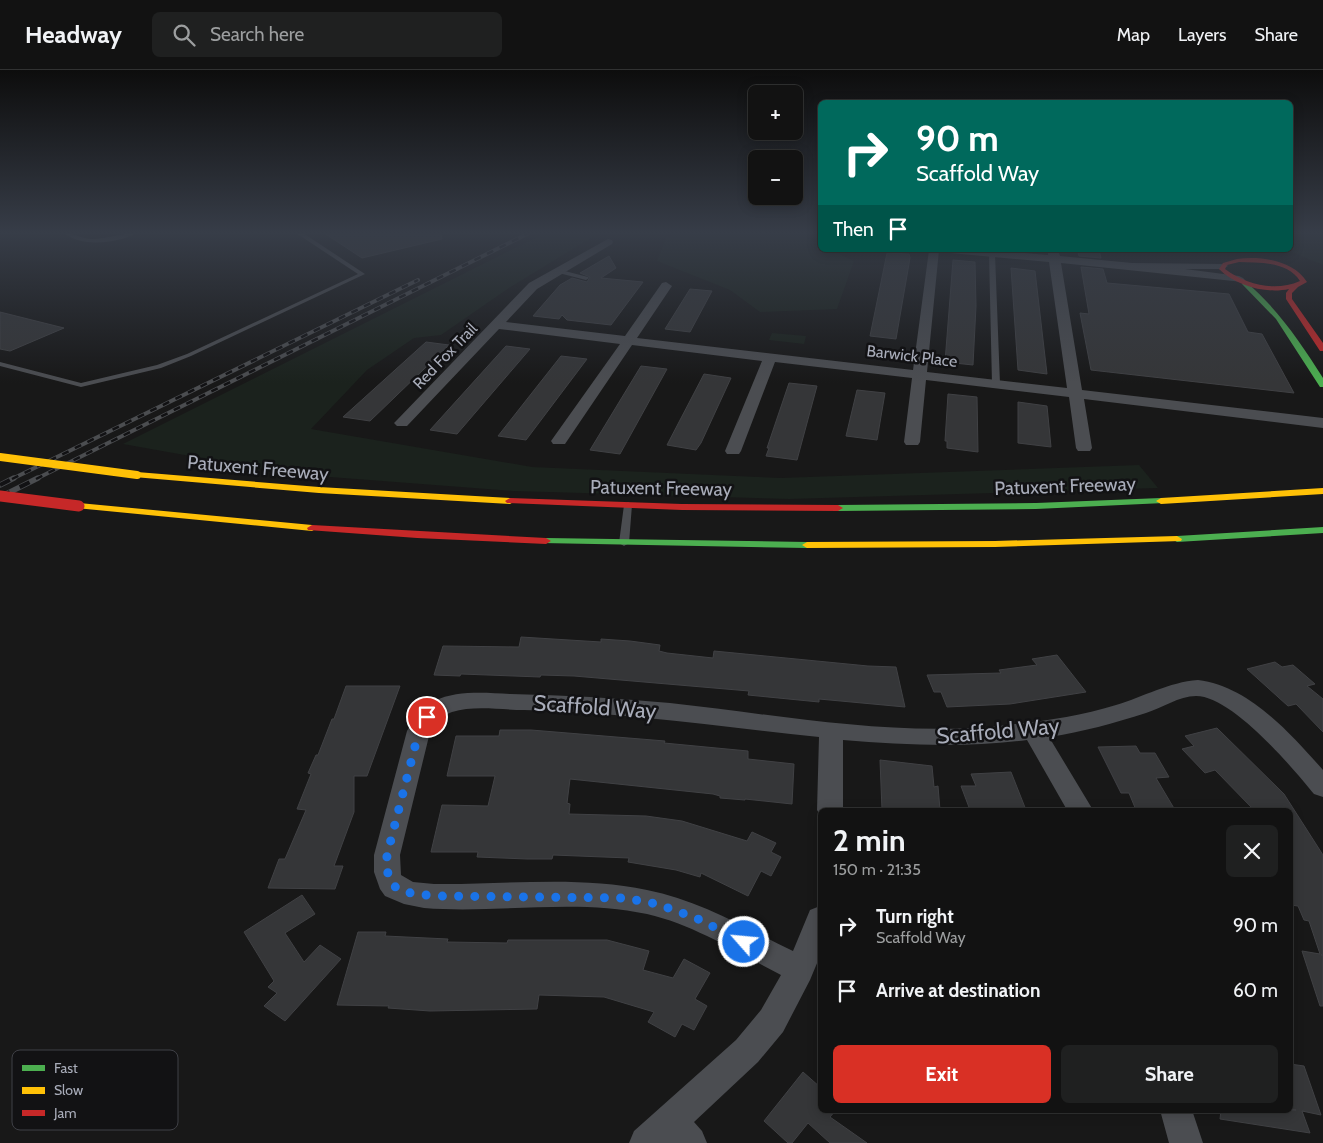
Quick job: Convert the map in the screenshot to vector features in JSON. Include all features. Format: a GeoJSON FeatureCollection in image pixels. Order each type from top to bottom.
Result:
{"type":"FeatureCollection","features":[{"type":"Feature","properties":{"kind":"main road"},"geometry":{"type":"LineString","coordinates":[[1244,283],[1266,301],[1308,359],[1323,385]]}},
{"type":"Feature","properties":{"kind":"main road"},"geometry":{"type":"LineString","coordinates":[[1251,283],[1275,288],[1295,287]]}},
{"type":"Feature","properties":{"kind":"main road"},"geometry":{"type":"LineString","coordinates":[[1302,283],[1288,293],[1288,298],[1323,349]]}},
{"type":"Feature","properties":{"kind":"main road","name":"Patuxent Freeway"},"geometry":{"type":"LineString","coordinates":[[0,457],[137,475],[255,487],[374,495],[628,506],[942,508],[1153,501],[1323,491]]}},
{"type":"Feature","properties":{"kind":"main road"},"geometry":{"type":"LineString","coordinates":[[0,496],[220,521],[350,531],[464,538],[624,543],[966,544],[1092,541],[1323,530]]}},
{"type":"Feature","properties":{"kind":"street","name":"Red Fox Trail"},"geometry":{"type":"LineString","coordinates":[[402,423],[538,283]]}},
{"type":"Feature","properties":{"kind":"street"},"geometry":{"type":"LineString","coordinates":[[912,442],[930,283]]}},
{"type":"Feature","properties":{"kind":"street"},"geometry":{"type":"LineString","coordinates":[[1058,283],[1084,448]]}},
{"type":"Feature","properties":{"kind":"street"},"geometry":{"type":"LineString","coordinates":[[559,441],[666,286]]}},
{"type":"Feature","properties":{"kind":"street","name":"Barwick Place"},"geometry":{"type":"LineString","coordinates":[[497,325],[1323,423]]}},
{"type":"Feature","properties":{"kind":"street"},"geometry":{"type":"LineString","coordinates":[[733,451],[770,357]]}},
{"type":"Feature","properties":{"kind":"street","name":"Scaffold Way"},"geometry":{"type":"LineString","coordinates":[[800,970],[696,918],[649,902],[624,898],[435,896],[406,893],[392,886],[386,872],[387,855],[419,731],[427,717],[438,708],[450,704],[469,702],[569,702],[831,730],[919,737],[958,736],[1034,731],[1095,720],[1182,690],[1206,689],[1236,703],[1290,750],[1323,787]]}},
{"type":"Feature","properties":{"kind":"street"},"geometry":{"type":"LineString","coordinates":[[830,808],[831,730]]}},
{"type":"Feature","properties":{"kind":"street"},"geometry":{"type":"LineString","coordinates":[[1034,731],[1079,808]]}},
{"type":"Feature","properties":{"kind":"street"},"geometry":{"type":"LineString","coordinates":[[646,1143],[680,1132],[772,1021],[800,970],[818,924]]}},
{"type":"Feature","properties":{"kind":"street"},"geometry":{"type":"LineString","coordinates":[[1177,1113],[1186,1143]]}},
{"type":"Feature","properties":{"kind":"lane"},"geometry":{"type":"LineString","coordinates":[[0,364],[81,385],[159,367],[189,355],[343,283]]}},
{"type":"Feature","properties":{"kind":"lane"},"geometry":{"type":"LineString","coordinates":[[993,283],[996,384]]}},
{"type":"Feature","properties":{"kind":"lane"},"geometry":{"type":"LineString","coordinates":[[624,543],[628,506]]}},
{"type":"Feature","properties":{"kind":"shaded area"},"geometry":{"type":"Polygon","coordinates":[[[445,283],[517,283],[441,335],[414,338],[367,370],[311,429],[532,467],[781,478],[1139,465],[1158,488],[789,499],[513,491],[291,474],[123,444],[445,283]]]}},
{"type":"Feature","properties":{"kind":"shaded area"},"geometry":{"type":"Polygon","coordinates":[[[713,283],[846,283],[837,309],[760,312],[730,290],[713,283]]]}},
{"type":"Feature","properties":{"kind":"shaded area"},"geometry":{"type":"Polygon","coordinates":[[[772,333],[806,336],[804,344],[769,340],[772,333]]]}},
{"type":"Feature","properties":{"kind":"building"},"geometry":{"type":"Polygon","coordinates":[[[563,283],[642,283],[611,325],[567,320],[562,315],[559,319],[533,316],[563,283]]]}},
{"type":"Feature","properties":{"kind":"building"},"geometry":{"type":"Polygon","coordinates":[[[881,283],[906,283],[896,339],[870,336],[881,283]]]}},
{"type":"Feature","properties":{"kind":"building"},"geometry":{"type":"Polygon","coordinates":[[[951,283],[975,283],[973,365],[945,362],[951,283]]]}},
{"type":"Feature","properties":{"kind":"building"},"geometry":{"type":"Polygon","coordinates":[[[1012,283],[1036,283],[1047,374],[1018,370],[1012,283]]]}},
{"type":"Feature","properties":{"kind":"building"},"geometry":{"type":"Polygon","coordinates":[[[1084,283],[1108,283],[1229,294],[1248,332],[1262,334],[1294,393],[1091,370],[1080,313],[1089,314],[1084,283]]]}},
{"type":"Feature","properties":{"kind":"building"},"geometry":{"type":"Polygon","coordinates":[[[690,289],[712,291],[690,332],[665,329],[690,289]]]}},
{"type":"Feature","properties":{"kind":"building"},"geometry":{"type":"Polygon","coordinates":[[[0,312],[64,328],[10,351],[0,349],[0,312]]]}},
{"type":"Feature","properties":{"kind":"building"},"geometry":{"type":"Polygon","coordinates":[[[426,342],[449,345],[370,421],[343,417],[426,342]]]}},
{"type":"Feature","properties":{"kind":"building"},"geometry":{"type":"Polygon","coordinates":[[[506,346],[530,349],[457,434],[430,430],[506,346]]]}},
{"type":"Feature","properties":{"kind":"building"},"geometry":{"type":"Polygon","coordinates":[[[561,356],[587,359],[526,440],[498,436],[561,356]]]}},
{"type":"Feature","properties":{"kind":"building"},"geometry":{"type":"Polygon","coordinates":[[[641,366],[667,369],[620,454],[590,450],[641,366]]]}},
{"type":"Feature","properties":{"kind":"building"},"geometry":{"type":"Polygon","coordinates":[[[704,374],[731,378],[701,443],[696,450],[667,445],[704,374]]]}},
{"type":"Feature","properties":{"kind":"building"},"geometry":{"type":"Polygon","coordinates":[[[789,383],[817,386],[797,460],[766,456],[789,383]]]}},
{"type":"Feature","properties":{"kind":"building"},"geometry":{"type":"Polygon","coordinates":[[[857,390],[885,393],[877,440],[846,436],[857,390]]]}},
{"type":"Feature","properties":{"kind":"building"},"geometry":{"type":"Polygon","coordinates":[[[948,394],[977,397],[978,452],[947,448],[947,441],[945,441],[948,394]]]}},
{"type":"Feature","properties":{"kind":"building"},"geometry":{"type":"Polygon","coordinates":[[[1018,402],[1047,406],[1051,447],[1018,443],[1018,402]]]}},
{"type":"Feature","properties":{"kind":"building"},"geometry":{"type":"Polygon","coordinates":[[[521,637],[601,642],[601,639],[630,641],[660,645],[659,651],[667,653],[713,658],[714,651],[896,667],[905,707],[819,699],[819,702],[748,695],[749,691],[574,676],[434,675],[443,646],[519,647],[521,637]]]}},
{"type":"Feature","properties":{"kind":"building"},"geometry":{"type":"Polygon","coordinates":[[[1057,655],[1086,692],[1010,704],[947,707],[941,692],[934,692],[927,675],[1001,673],[999,670],[1037,665],[1032,659],[1057,655]]]}},
{"type":"Feature","properties":{"kind":"building"},"geometry":{"type":"Polygon","coordinates":[[[1275,662],[1282,667],[1293,665],[1315,684],[1307,686],[1323,699],[1323,732],[1296,704],[1288,706],[1247,669],[1275,662]]]}},
{"type":"Feature","properties":{"kind":"building"},"geometry":{"type":"Polygon","coordinates":[[[346,686],[400,686],[367,776],[354,776],[354,812],[334,866],[343,866],[335,889],[268,888],[279,859],[285,859],[306,810],[297,809],[311,774],[308,773],[316,755],[318,755],[332,719],[334,719],[346,686]]]}},
{"type":"Feature","properties":{"kind":"building"},"geometry":{"type":"Polygon","coordinates":[[[1217,728],[1284,794],[1293,808],[1252,808],[1215,770],[1205,773],[1182,749],[1194,746],[1185,736],[1217,728]]]}},
{"type":"Feature","properties":{"kind":"building"},"geometry":{"type":"Polygon","coordinates":[[[500,730],[531,730],[665,741],[664,743],[748,751],[748,759],[794,764],[792,804],[720,798],[720,796],[713,794],[570,779],[567,803],[570,804],[569,814],[646,816],[682,821],[747,841],[752,832],[776,843],[771,852],[781,857],[771,876],[761,871],[748,896],[701,873],[700,877],[676,870],[628,862],[629,858],[553,855],[552,859],[527,859],[477,857],[478,852],[431,852],[442,805],[488,806],[495,776],[447,776],[456,736],[499,736],[500,730]]]}},
{"type":"Feature","properties":{"kind":"building"},"geometry":{"type":"Polygon","coordinates":[[[1136,746],[1140,753],[1155,753],[1169,777],[1156,778],[1174,808],[1135,808],[1129,793],[1121,793],[1098,747],[1136,746]]]}},
{"type":"Feature","properties":{"kind":"building"},"geometry":{"type":"Polygon","coordinates":[[[880,760],[932,766],[934,787],[938,786],[940,808],[882,808],[880,760]]]}},
{"type":"Feature","properties":{"kind":"building"},"geometry":{"type":"Polygon","coordinates":[[[1011,772],[1025,808],[969,808],[961,786],[976,786],[971,774],[1011,772]]]}},
{"type":"Feature","properties":{"kind":"building"},"geometry":{"type":"Polygon","coordinates":[[[1293,808],[1323,855],[1323,954],[1321,955],[1323,955],[1323,1006],[1320,1006],[1302,951],[1320,954],[1309,921],[1304,920],[1298,906],[1293,905],[1293,808]]]}},
{"type":"Feature","properties":{"kind":"building"},"geometry":{"type":"Polygon","coordinates":[[[302,895],[315,914],[285,933],[304,962],[320,945],[341,959],[285,1021],[264,1006],[277,993],[268,987],[274,981],[244,932],[302,895]]]}},
{"type":"Feature","properties":{"kind":"building"},"geometry":{"type":"Polygon","coordinates":[[[358,932],[386,932],[385,936],[448,939],[447,942],[507,943],[508,940],[607,940],[649,951],[643,970],[673,978],[684,959],[710,973],[695,999],[707,1006],[694,1030],[682,1024],[675,1037],[648,1022],[654,1012],[604,997],[539,995],[537,1009],[430,1011],[388,1008],[389,1006],[337,1005],[358,932]]]}},
{"type":"Feature","properties":{"kind":"building"},"geometry":{"type":"Polygon","coordinates":[[[1293,1064],[1304,1066],[1321,1115],[1302,1111],[1310,1133],[1220,1119],[1221,1113],[1293,1113],[1293,1110],[1296,1110],[1293,1110],[1293,1064]]]}},
{"type":"Feature","properties":{"kind":"building"},"geometry":{"type":"Polygon","coordinates":[[[803,1072],[818,1085],[818,1113],[833,1113],[830,1117],[867,1143],[830,1143],[808,1123],[792,1143],[788,1143],[764,1121],[803,1072]]]}},
{"type":"Feature","properties":{"kind":"railway"},"geometry":{"type":"LineString","coordinates":[[12,479],[412,283]]}},
{"type":"Feature","properties":{"kind":"railway"},"geometry":{"type":"LineString","coordinates":[[36,479],[429,283]]}},
{"type":"Feature","properties":{"kind":"railway"},"geometry":{"type":"LineString","coordinates":[[0,485],[12,479]]}},
{"type":"Feature","properties":{"kind":"railway"},"geometry":{"type":"LineString","coordinates":[[0,497],[36,479]]}},
{"type":"Feature","properties":{"kind":"traffic: fast"},"geometry":{"type":"LineString","coordinates":[[1244,283],[1268,305],[1297,343],[1323,385]]}},
{"type":"Feature","properties":{"kind":"traffic: fast"},"geometry":{"type":"LineString","coordinates":[[838,508],[1036,506],[1161,501]]}},
{"type":"Feature","properties":{"kind":"traffic: fast"},"geometry":{"type":"LineString","coordinates":[[1177,539],[1323,530]]}},
{"type":"Feature","properties":{"kind":"traffic: fast"},"geometry":{"type":"LineString","coordinates":[[546,541],[807,545]]}},
{"type":"Feature","properties":{"kind":"traffic: slow"},"geometry":{"type":"LineString","coordinates":[[0,457],[137,475]]}},
{"type":"Feature","properties":{"kind":"traffic: slow"},"geometry":{"type":"LineString","coordinates":[[137,475],[319,490],[510,501]]}},
{"type":"Feature","properties":{"kind":"traffic: slow"},"geometry":{"type":"LineString","coordinates":[[1161,501],[1323,491]]}},
{"type":"Feature","properties":{"kind":"traffic: slow"},"geometry":{"type":"LineString","coordinates":[[79,506],[312,528]]}},
{"type":"Feature","properties":{"kind":"traffic: slow"},"geometry":{"type":"LineString","coordinates":[[807,545],[995,544],[1177,539]]}},
{"type":"Feature","properties":{"kind":"traffic: jam"},"geometry":{"type":"LineString","coordinates":[[1248,283],[1262,287],[1284,288],[1302,283]]}},
{"type":"Feature","properties":{"kind":"traffic: jam"},"geometry":{"type":"LineString","coordinates":[[1295,287],[1289,293],[1289,299],[1323,349]]}},
{"type":"Feature","properties":{"kind":"traffic: jam"},"geometry":{"type":"LineString","coordinates":[[0,496],[79,506]]}},
{"type":"Feature","properties":{"kind":"traffic: jam"},"geometry":{"type":"LineString","coordinates":[[510,501],[682,507],[838,508]]}},
{"type":"Feature","properties":{"kind":"traffic: jam"},"geometry":{"type":"LineString","coordinates":[[312,528],[546,541]]}},
{"type":"Feature","properties":{"kind":"route"},"geometry":{"type":"LineString","coordinates":[[427,717],[419,731],[387,855],[386,872],[392,886],[406,893],[435,896],[583,896],[624,898],[657,904],[696,918],[744,942]]}}]}
